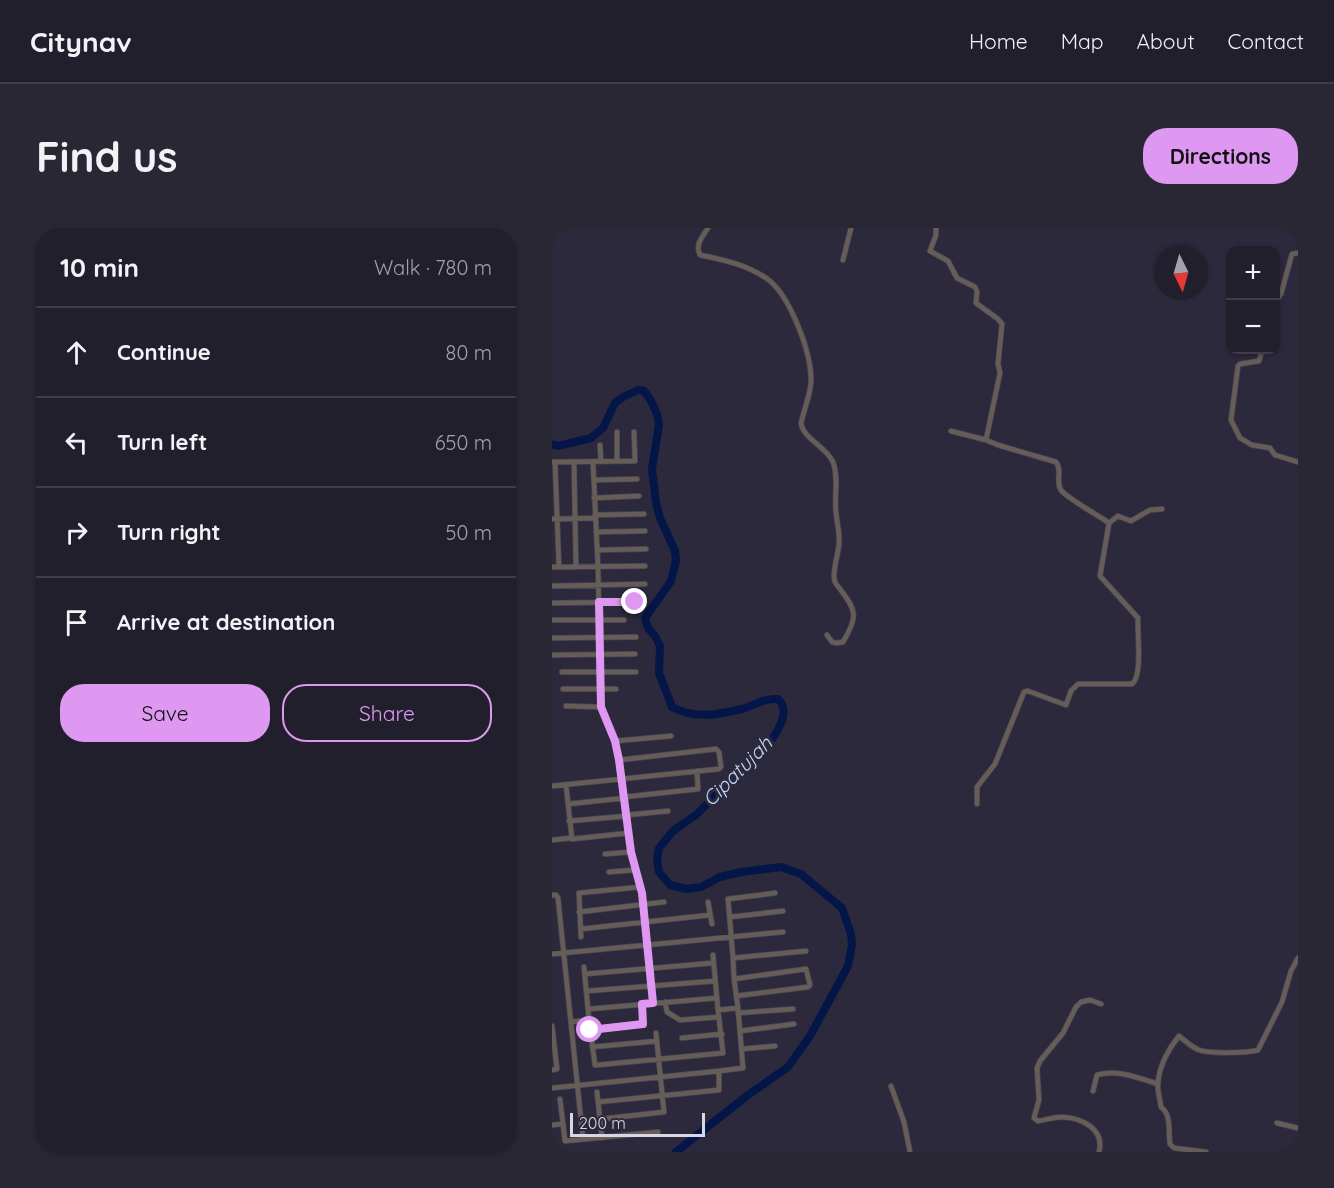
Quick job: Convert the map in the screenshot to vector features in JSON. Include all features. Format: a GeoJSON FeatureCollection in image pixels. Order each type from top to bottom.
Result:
{"type":"FeatureCollection","features":[{"type":"Feature","properties":{"kind":"street"},"geometry":{"type":"LineString","coordinates":[[708,228],[698,244],[700,255],[748,267],[768,279],[790,310],[804,344],[811,382],[801,423],[802,429],[833,462],[840,534],[834,574],[835,583],[850,600],[854,610],[854,621],[843,642],[837,644],[832,642],[827,635]]}},
{"type":"Feature","properties":{"kind":"street"},"geometry":{"type":"LineString","coordinates":[[843,260],[851,228]]}},
{"type":"Feature","properties":{"kind":"street"},"geometry":{"type":"LineString","coordinates":[[936,228],[930,252],[948,261],[957,278],[975,287],[976,303],[998,318],[1002,324],[998,364],[1000,373],[986,440]]}},
{"type":"Feature","properties":{"kind":"street"},"geometry":{"type":"LineString","coordinates":[[1276,300],[1281,294],[1292,254],[1298,253]]}},
{"type":"Feature","properties":{"kind":"street"},"geometry":{"type":"LineString","coordinates":[[1261,354],[1260,361],[1238,366],[1231,420],[1240,438],[1246,443],[1267,447],[1275,455],[1295,460]]}},
{"type":"Feature","properties":{"kind":"street"},"geometry":{"type":"LineString","coordinates":[[951,431],[1056,462],[1060,468],[1059,486],[1065,494],[1109,523]]}},
{"type":"Feature","properties":{"kind":"street"},"geometry":{"type":"LineString","coordinates":[[616,432],[617,461]]}},
{"type":"Feature","properties":{"kind":"street"},"geometry":{"type":"LineString","coordinates":[[559,567],[554,518],[553,462],[635,461],[634,432]]}},
{"type":"Feature","properties":{"kind":"street"},"geometry":{"type":"LineString","coordinates":[[600,445],[601,462]]}},
{"type":"Feature","properties":{"kind":"street"},"geometry":{"type":"LineString","coordinates":[[573,462],[576,567]]}},
{"type":"Feature","properties":{"kind":"street"},"geometry":{"type":"LineString","coordinates":[[593,462],[601,707],[615,741],[619,760],[634,870],[644,904],[653,1003]]}},
{"type":"Feature","properties":{"kind":"street"},"geometry":{"type":"LineString","coordinates":[[594,480],[637,479]]}},
{"type":"Feature","properties":{"kind":"street"},"geometry":{"type":"LineString","coordinates":[[594,498],[639,496]]}},
{"type":"Feature","properties":{"kind":"street"},"geometry":{"type":"LineString","coordinates":[[977,804],[976,788],[994,765],[1024,692],[1028,691],[1065,705],[1071,691],[1078,684],[1132,684],[1137,680],[1138,618],[1099,574],[1109,523],[1119,516],[1131,521],[1150,510],[1162,509]]}},
{"type":"Feature","properties":{"kind":"street"},"geometry":{"type":"LineString","coordinates":[[554,518],[644,514]]}},
{"type":"Feature","properties":{"kind":"street"},"geometry":{"type":"LineString","coordinates":[[596,532],[645,531]]}},
{"type":"Feature","properties":{"kind":"street"},"geometry":{"type":"LineString","coordinates":[[597,550],[646,549]]}},
{"type":"Feature","properties":{"kind":"street"},"geometry":{"type":"LineString","coordinates":[[552,567],[645,566]]}},
{"type":"Feature","properties":{"kind":"street"},"geometry":{"type":"LineString","coordinates":[[552,586],[645,585]]}},
{"type":"Feature","properties":{"kind":"street"},"geometry":{"type":"LineString","coordinates":[[552,603],[635,602]]}},
{"type":"Feature","properties":{"kind":"street"},"geometry":{"type":"LineString","coordinates":[[552,620],[624,620]]}},
{"type":"Feature","properties":{"kind":"street"},"geometry":{"type":"LineString","coordinates":[[552,638],[636,637]]}},
{"type":"Feature","properties":{"kind":"street"},"geometry":{"type":"LineString","coordinates":[[552,655],[635,654]]}},
{"type":"Feature","properties":{"kind":"street"},"geometry":{"type":"LineString","coordinates":[[562,672],[636,672]]}},
{"type":"Feature","properties":{"kind":"street"},"geometry":{"type":"LineString","coordinates":[[563,688],[616,689]]}},
{"type":"Feature","properties":{"kind":"street"},"geometry":{"type":"LineString","coordinates":[[566,706],[601,707]]}},
{"type":"Feature","properties":{"kind":"street"},"geometry":{"type":"LineString","coordinates":[[615,741],[671,736]]}},
{"type":"Feature","properties":{"kind":"street"},"geometry":{"type":"LineString","coordinates":[[552,786],[720,769],[718,750],[619,760]]}},
{"type":"Feature","properties":{"kind":"street"},"geometry":{"type":"LineString","coordinates":[[568,804],[698,789],[697,771]]}},
{"type":"Feature","properties":{"kind":"street"},"geometry":{"type":"LineString","coordinates":[[566,785],[571,837]]}},
{"type":"Feature","properties":{"kind":"street"},"geometry":{"type":"LineString","coordinates":[[569,821],[668,811]]}},
{"type":"Feature","properties":{"kind":"street"},"geometry":{"type":"LineString","coordinates":[[552,840],[629,833]]}},
{"type":"Feature","properties":{"kind":"street"},"geometry":{"type":"LineString","coordinates":[[605,854],[631,852]]}},
{"type":"Feature","properties":{"kind":"street"},"geometry":{"type":"LineString","coordinates":[[609,872],[634,870]]}},
{"type":"Feature","properties":{"kind":"street"},"geometry":{"type":"LineString","coordinates":[[581,937],[579,893],[640,887]]}},
{"type":"Feature","properties":{"kind":"street"},"geometry":{"type":"LineString","coordinates":[[552,1089],[743,1069],[729,898],[775,893]]}},
{"type":"Feature","properties":{"kind":"street"},"geometry":{"type":"LineString","coordinates":[[552,895],[558,898],[583,1139]]}},
{"type":"Feature","properties":{"kind":"street"},"geometry":{"type":"LineString","coordinates":[[579,912],[664,902]]}},
{"type":"Feature","properties":{"kind":"street"},"geometry":{"type":"LineString","coordinates":[[708,902],[712,924]]}},
{"type":"Feature","properties":{"kind":"street"},"geometry":{"type":"LineString","coordinates":[[730,917],[783,911]]}},
{"type":"Feature","properties":{"kind":"street"},"geometry":{"type":"LineString","coordinates":[[581,929],[710,915]]}},
{"type":"Feature","properties":{"kind":"street"},"geometry":{"type":"LineString","coordinates":[[552,954],[783,932]]}},
{"type":"Feature","properties":{"kind":"street"},"geometry":{"type":"LineString","coordinates":[[733,958],[806,951]]}},
{"type":"Feature","properties":{"kind":"street"},"geometry":{"type":"LineString","coordinates":[[595,1065],[724,1055],[712,955]]}},
{"type":"Feature","properties":{"kind":"street"},"geometry":{"type":"LineString","coordinates":[[1206,1152],[1171,1146],[1168,1117],[1160,1105],[1158,1084],[1166,1057],[1179,1036],[1191,1046],[1205,1052],[1258,1050],[1282,1002],[1291,971],[1298,958]]}},
{"type":"Feature","properties":{"kind":"street"},"geometry":{"type":"LineString","coordinates":[[585,974],[714,963]]}},
{"type":"Feature","properties":{"kind":"street"},"geometry":{"type":"LineString","coordinates":[[584,967],[596,1072]]}},
{"type":"Feature","properties":{"kind":"street"},"geometry":{"type":"LineString","coordinates":[[734,979],[806,969],[808,971],[809,987],[736,996]]}},
{"type":"Feature","properties":{"kind":"street"},"geometry":{"type":"LineString","coordinates":[[587,991],[715,981]]}},
{"type":"Feature","properties":{"kind":"street"},"geometry":{"type":"LineString","coordinates":[[589,1009],[717,998]]}},
{"type":"Feature","properties":{"kind":"street"},"geometry":{"type":"LineString","coordinates":[[1099,1152],[1100,1143],[1097,1134],[1086,1123],[1060,1117],[1038,1121],[1034,1117],[1039,1100],[1037,1072],[1040,1060],[1063,1033],[1076,1007],[1090,1000],[1101,1004]]}},
{"type":"Feature","properties":{"kind":"street"},"geometry":{"type":"LineString","coordinates":[[665,1002],[667,1012],[680,1020],[719,1017]]}},
{"type":"Feature","properties":{"kind":"street"},"geometry":{"type":"LineString","coordinates":[[590,1030],[643,1024],[642,1004]]}},
{"type":"Feature","properties":{"kind":"street"},"geometry":{"type":"LineString","coordinates":[[718,1010],[793,1009]]}},
{"type":"Feature","properties":{"kind":"street"},"geometry":{"type":"LineString","coordinates":[[571,1022],[589,1020]]}},
{"type":"Feature","properties":{"kind":"street"},"geometry":{"type":"LineString","coordinates":[[740,1031],[794,1024]]}},
{"type":"Feature","properties":{"kind":"street"},"geometry":{"type":"LineString","coordinates":[[552,1026],[556,1069],[552,1070]]}},
{"type":"Feature","properties":{"kind":"street"},"geometry":{"type":"LineString","coordinates":[[601,1119],[663,1113],[656,1033]]}},
{"type":"Feature","properties":{"kind":"street"},"geometry":{"type":"LineString","coordinates":[[682,1038],[722,1034]]}},
{"type":"Feature","properties":{"kind":"street"},"geometry":{"type":"LineString","coordinates":[[592,1047],[657,1041]]}},
{"type":"Feature","properties":{"kind":"street"},"geometry":{"type":"LineString","coordinates":[[742,1049],[775,1046]]}},
{"type":"Feature","properties":{"kind":"street"},"geometry":{"type":"LineString","coordinates":[[598,1102],[720,1090],[719,1071]]}},
{"type":"Feature","properties":{"kind":"street"},"geometry":{"type":"LineString","coordinates":[[1093,1091],[1097,1075],[1103,1073],[1128,1075],[1158,1084]]}},
{"type":"Feature","properties":{"kind":"street"},"geometry":{"type":"LineString","coordinates":[[891,1086],[904,1122],[910,1152]]}},
{"type":"Feature","properties":{"kind":"street"},"geometry":{"type":"LineString","coordinates":[[597,1092],[602,1138]]}},
{"type":"Feature","properties":{"kind":"street"},"geometry":{"type":"LineString","coordinates":[[560,1099],[565,1141],[658,1132]]}},
{"type":"Feature","properties":{"kind":"street"},"geometry":{"type":"LineString","coordinates":[[552,1107],[560,1106]]}},
{"type":"Feature","properties":{"kind":"street"},"geometry":{"type":"LineString","coordinates":[[1277,1123],[1298,1128]]}},
{"type":"Feature","properties":{"kind":"street"},"geometry":{"type":"LineString","coordinates":[[552,1125],[562,1124]]}},
{"type":"Feature","properties":{"kind":"waterway","name":"Cipatujah"},"geometry":{"type":"LineString","coordinates":[[552,444],[558,446],[591,438],[603,428],[615,403],[638,390],[644,391],[657,414],[659,425],[652,469],[656,503],[660,518],[675,551],[676,561],[671,581],[645,618],[648,628],[660,646],[659,673],[672,707],[689,713],[715,714],[742,709],[768,700],[778,699],[782,703],[783,718],[773,738],[697,814],[673,831],[659,848],[657,859],[659,872],[670,885],[686,889],[701,887],[720,877],[741,872],[781,867],[801,874],[842,908],[851,934],[852,945],[848,966],[810,1036],[788,1067],[748,1095],[676,1152]]}},
{"type":"Feature","properties":{"kind":"route"},"geometry":{"type":"LineString","coordinates":[[590,1030],[643,1024],[642,1004],[653,1003],[642,893],[631,852],[619,760],[615,741],[601,707],[599,602],[635,602]]}}]}
